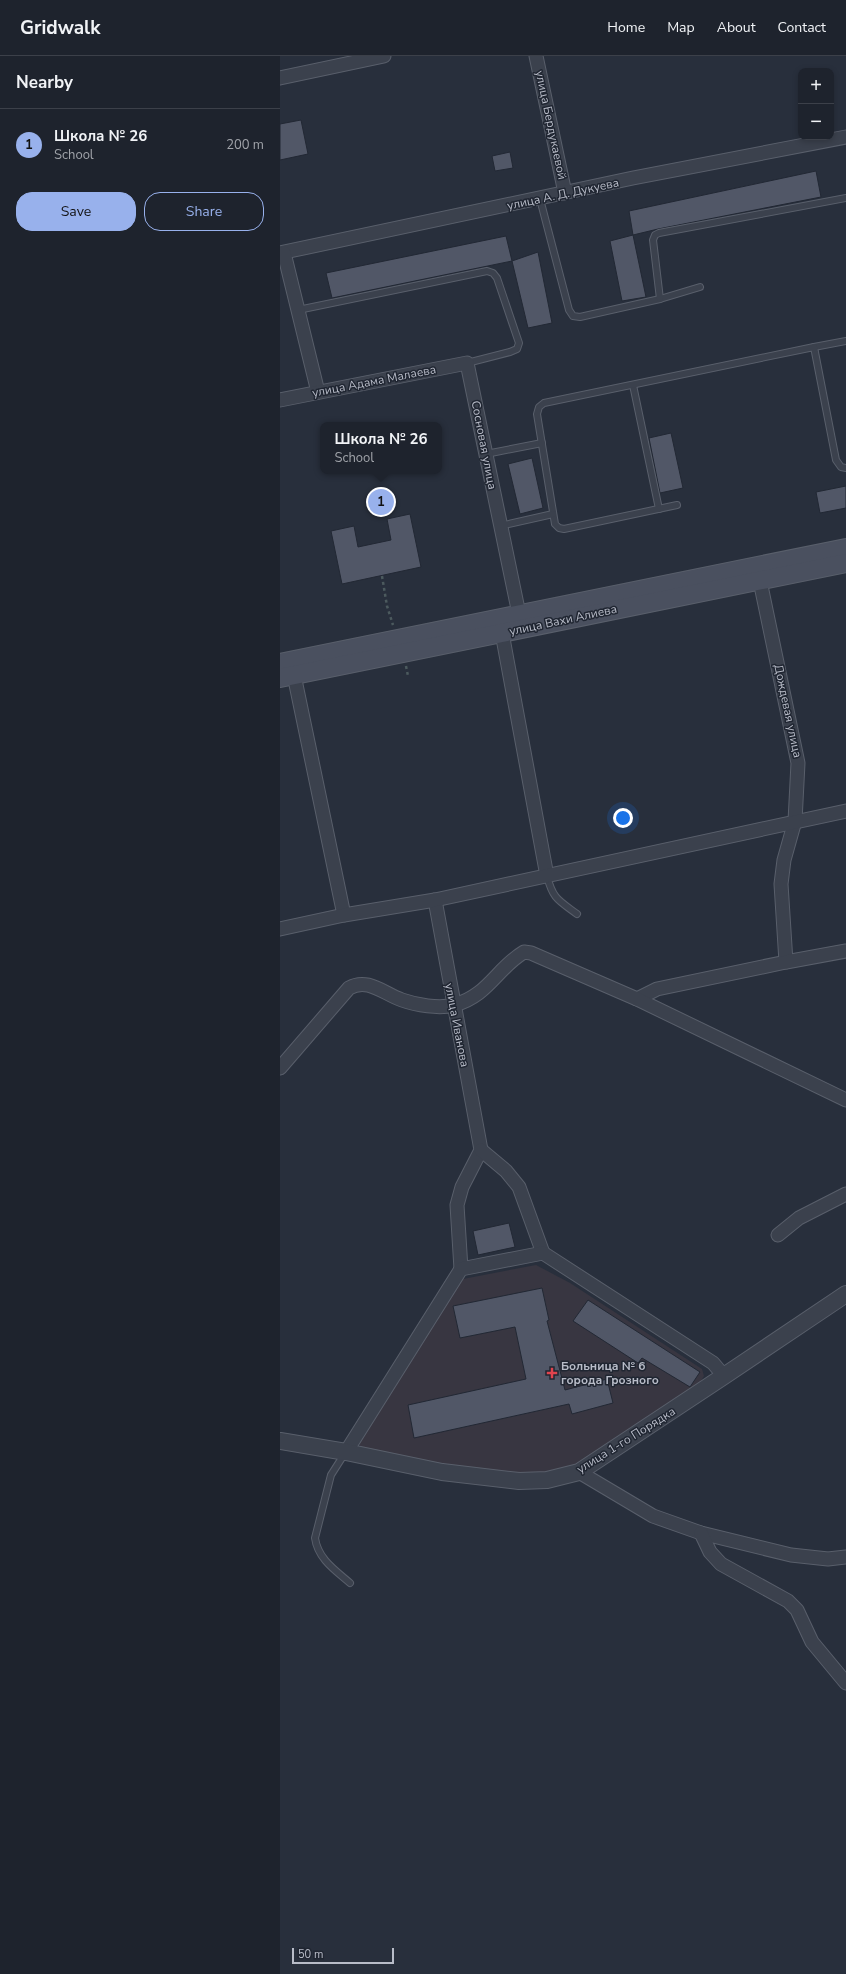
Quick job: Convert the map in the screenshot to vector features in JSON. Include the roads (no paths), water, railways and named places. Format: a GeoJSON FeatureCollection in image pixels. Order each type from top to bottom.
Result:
{"type":"FeatureCollection","features":[{"type":"Feature","properties":{"kind":"main road","name":"улица Вахи Алиева"},"geometry":{"type":"LineString","coordinates":[[280,663],[846,548]]}},
{"type":"Feature","properties":{"kind":"main road","name":"улица Вахи Алиева"},"geometry":{"type":"LineString","coordinates":[[287,677],[846,563]]}},
{"type":"Feature","properties":{"kind":"street"},"geometry":{"type":"LineString","coordinates":[[280,78],[384,56]]}},
{"type":"Feature","properties":{"kind":"street","name":"улица Бердукаевой"},"geometry":{"type":"LineString","coordinates":[[536,56],[565,193]]}},
{"type":"Feature","properties":{"kind":"street","name":"улица А. Д. Дукуева"},"geometry":{"type":"LineString","coordinates":[[282,253],[565,193],[846,137]]}},
{"type":"Feature","properties":{"kind":"street"},"geometry":{"type":"LineString","coordinates":[[282,253],[318,392]]}},
{"type":"Feature","properties":{"kind":"street","name":"улица Адама Малаева"},"geometry":{"type":"LineString","coordinates":[[280,400],[468,363]]}},
{"type":"Feature","properties":{"kind":"street","name":"Сосновая улица"},"geometry":{"type":"LineString","coordinates":[[468,363],[519,614]]}},
{"type":"Feature","properties":{"kind":"street","name":"Дождевая улица"},"geometry":{"type":"LineString","coordinates":[[760,580],[798,763],[795,821],[784,860],[781,884],[786,962]]}},
{"type":"Feature","properties":{"kind":"street"},"geometry":{"type":"LineString","coordinates":[[502,633],[547,876]]}},
{"type":"Feature","properties":{"kind":"street"},"geometry":{"type":"LineString","coordinates":[[287,677],[344,915]]}},
{"type":"Feature","properties":{"kind":"street"},"geometry":{"type":"LineString","coordinates":[[280,929],[344,915],[435,900],[846,810]]}},
{"type":"Feature","properties":{"kind":"street","name":"улица Иванова"},"geometry":{"type":"LineString","coordinates":[[435,900],[453,1005],[482,1150]]}},
{"type":"Feature","properties":{"kind":"street"},"geometry":{"type":"LineString","coordinates":[[637,999],[657,989],[846,951]]}},
{"type":"Feature","properties":{"kind":"street"},"geometry":{"type":"LineString","coordinates":[[280,1068],[348,988],[356,984],[366,984],[403,1001],[430,1006],[453,1005],[477,995],[490,984],[508,963],[524,952],[531,953],[637,999],[846,1100]]}},
{"type":"Feature","properties":{"kind":"street"},"geometry":{"type":"LineString","coordinates":[[346,1452],[461,1269],[457,1205],[462,1187],[482,1150],[506,1171],[519,1187],[543,1253],[713,1363],[724,1376]]}},
{"type":"Feature","properties":{"kind":"street"},"geometry":{"type":"LineString","coordinates":[[778,1235],[799,1218],[846,1194]]}},
{"type":"Feature","properties":{"kind":"street"},"geometry":{"type":"LineString","coordinates":[[461,1269],[543,1253]]}},
{"type":"Feature","properties":{"kind":"street","name":"улица 1-го Порядка"},"geometry":{"type":"LineString","coordinates":[[280,1441],[346,1452],[442,1472],[519,1481],[547,1480],[579,1472],[846,1294]]}},
{"type":"Feature","properties":{"kind":"street"},"geometry":{"type":"LineString","coordinates":[[579,1472],[653,1516],[701,1533],[791,1555],[820,1558],[846,1557]]}},
{"type":"Feature","properties":{"kind":"street"},"geometry":{"type":"LineString","coordinates":[[701,1533],[710,1552],[721,1564],[788,1601],[797,1610],[812,1642],[846,1683]]}},
{"type":"Feature","properties":{"kind":"lane"},"geometry":{"type":"LineString","coordinates":[[660,299],[653,240],[655,235],[846,198]]}},
{"type":"Feature","properties":{"kind":"lane"},"geometry":{"type":"LineString","coordinates":[[540,199],[569,310],[573,316],[580,318],[660,299],[700,287]]}},
{"type":"Feature","properties":{"kind":"lane"},"geometry":{"type":"LineString","coordinates":[[298,310],[487,272],[493,273],[497,278],[519,343],[516,349],[510,352],[468,363]]}},
{"type":"Feature","properties":{"kind":"lane"},"geometry":{"type":"LineString","coordinates":[[677,505],[564,529],[559,528],[555,524],[537,414],[539,407],[544,403],[846,341]]}},
{"type":"Feature","properties":{"kind":"lane"},"geometry":{"type":"LineString","coordinates":[[814,347],[836,460],[846,468]]}},
{"type":"Feature","properties":{"kind":"lane"},"geometry":{"type":"LineString","coordinates":[[633,385],[660,509]]}},
{"type":"Feature","properties":{"kind":"lane"},"geometry":{"type":"LineString","coordinates":[[486,454],[542,443]]}},
{"type":"Feature","properties":{"kind":"lane"},"geometry":{"type":"LineString","coordinates":[[500,526],[554,514]]}},
{"type":"Feature","properties":{"kind":"lane"},"geometry":{"type":"LineString","coordinates":[[547,876],[551,893],[556,899],[577,914]]}},
{"type":"Feature","properties":{"kind":"lane"},"geometry":{"type":"LineString","coordinates":[[346,1452],[331,1475],[315,1538],[316,1548],[321,1557],[350,1583]]}},
{"type":"Feature","properties":{"kind":"place","name":"Школа № 26"},"geometry":{"type":"Point","coordinates":[381,502]}},
{"type":"Feature","properties":{"kind":"place","name":"Больница № 6 города Грозного"},"geometry":{"type":"Point","coordinates":[552,1373]}}]}
